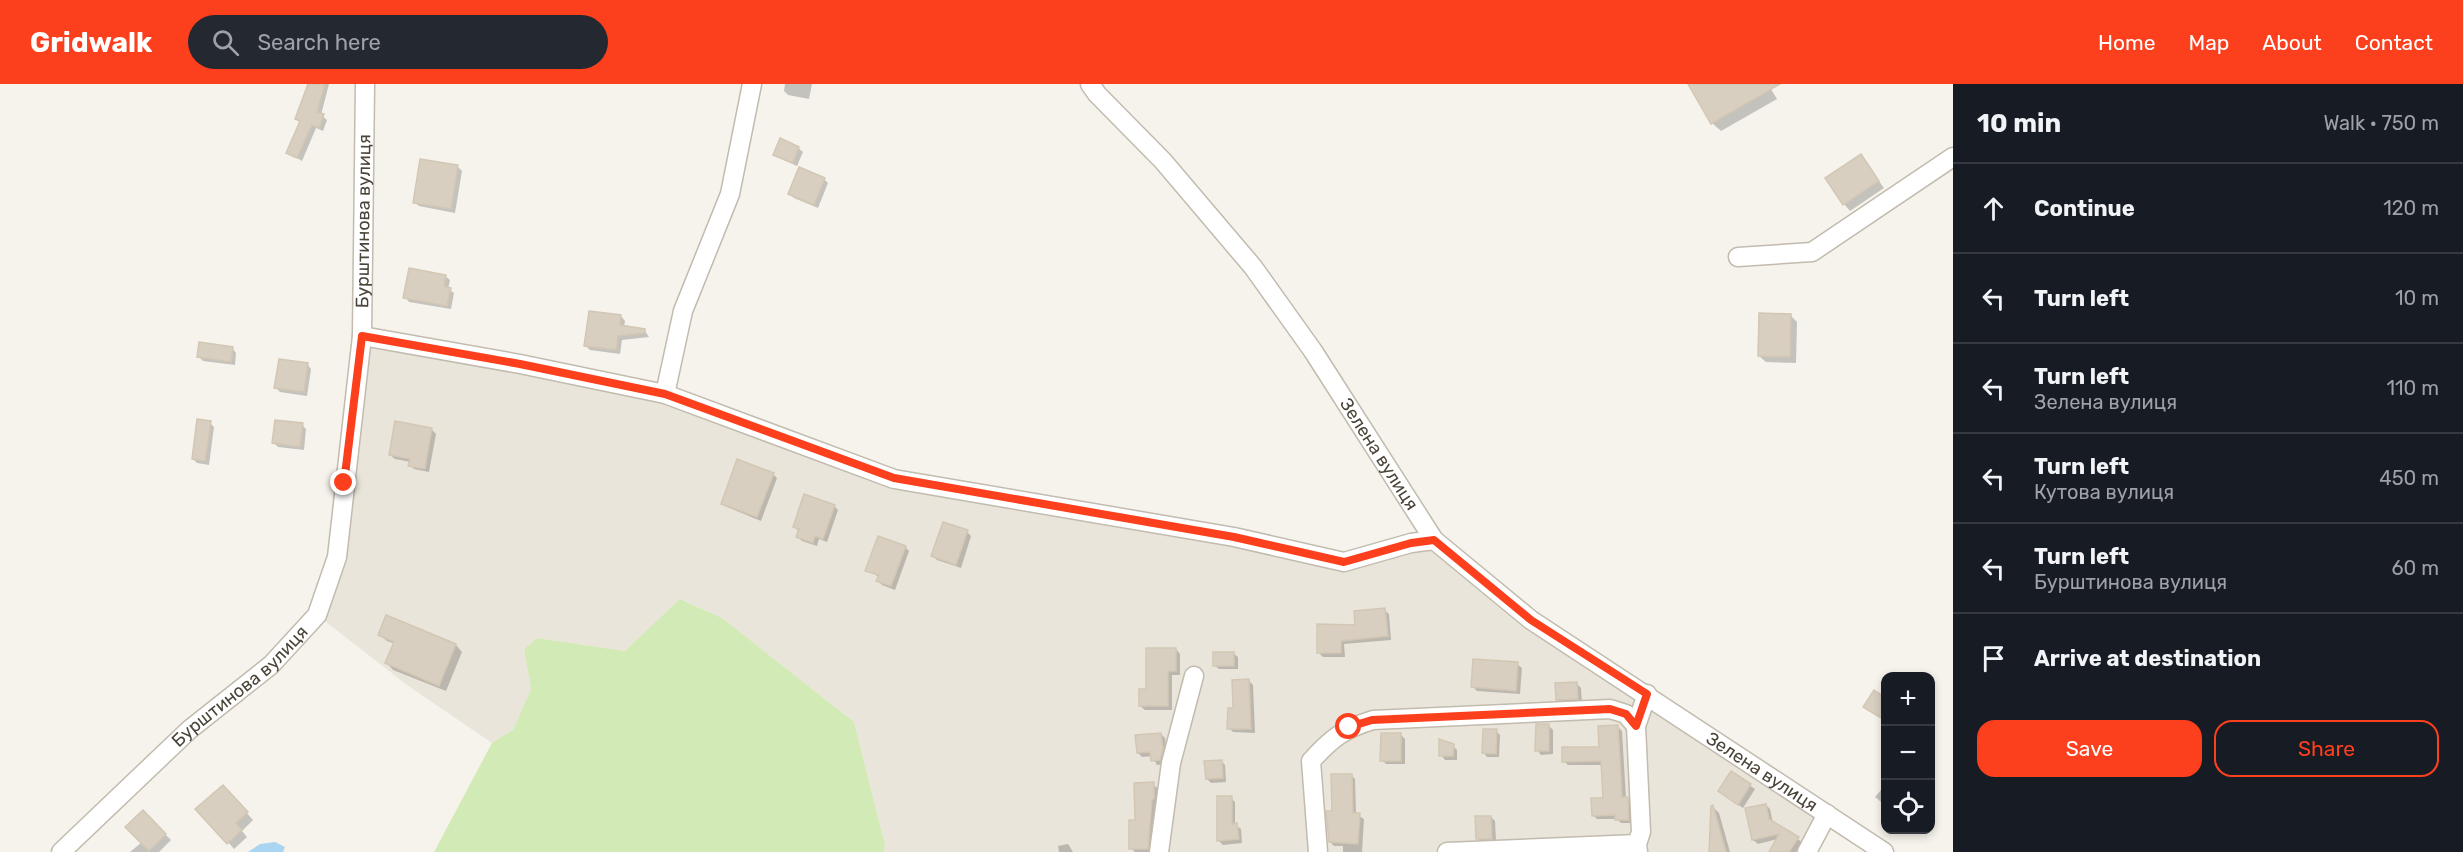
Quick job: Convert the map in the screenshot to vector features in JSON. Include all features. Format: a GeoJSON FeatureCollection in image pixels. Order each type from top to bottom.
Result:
{"type":"FeatureCollection","features":[{"type":"Feature","properties":{"kind":"street","name":"Бурштинова вулиця"},"geometry":{"type":"LineString","coordinates":[[61,852],[189,730],[271,665],[317,615],[337,556],[362,336],[365,84]]}},
{"type":"Feature","properties":{"kind":"street"},"geometry":{"type":"LineString","coordinates":[[665,394],[683,311],[730,194],[752,84]]}},
{"type":"Feature","properties":{"kind":"street","name":"Зелена вулиця"},"geometry":{"type":"LineString","coordinates":[[1090,84],[1097,94],[1163,161],[1253,267],[1313,351],[1434,540],[1531,620],[1647,694],[1884,852]]}},
{"type":"Feature","properties":{"kind":"street"},"geometry":{"type":"LineString","coordinates":[[1738,257],[1812,252],[1953,157]]}},
{"type":"Feature","properties":{"kind":"street"},"geometry":{"type":"LineString","coordinates":[[362,336],[520,364],[665,394],[894,478],[1234,537],[1344,562],[1411,543],[1434,540]]}},
{"type":"Feature","properties":{"kind":"street"},"geometry":{"type":"LineString","coordinates":[[1159,852],[1171,763],[1194,676]]}},
{"type":"Feature","properties":{"kind":"street"},"geometry":{"type":"LineString","coordinates":[[1447,852],[1637,848],[1641,832],[1636,726],[1647,694]]}},
{"type":"Feature","properties":{"kind":"street"},"geometry":{"type":"LineString","coordinates":[[1318,852],[1311,761],[1330,740],[1349,727],[1372,720],[1610,709],[1626,714],[1636,726]]}},
{"type":"Feature","properties":{"kind":"street"},"geometry":{"type":"LineString","coordinates":[[1807,852],[1827,814]]}},
{"type":"Feature","properties":{"kind":"shaded area"},"geometry":{"type":"Polygon","coordinates":[[[362,336],[665,394],[894,479],[1344,562],[1434,540],[1531,620],[1827,814],[1807,852],[884,852],[885,845],[854,722],[722,618],[681,599],[625,651],[537,638],[524,649],[531,689],[513,730],[492,743],[407,685],[317,615],[337,557],[362,336]]]}},
{"type":"Feature","properties":{"kind":"green space"},"geometry":{"type":"Polygon","coordinates":[[[680,599],[722,618],[854,722],[885,845],[884,852],[434,852],[492,743],[513,730],[531,689],[524,649],[537,638],[625,651],[680,599]]]}},
{"type":"Feature","properties":{"kind":"water"},"geometry":{"type":"Polygon","coordinates":[[[275,842],[285,847],[283,852],[248,852],[260,844],[275,842]]]}},
{"type":"Feature","properties":{"kind":"building"},"geometry":{"type":"Polygon","coordinates":[[[308,84],[325,84],[317,112],[324,114],[319,128],[312,125],[297,158],[286,153],[300,121],[295,119],[308,84]]]}},
{"type":"Feature","properties":{"kind":"building"},"geometry":{"type":"Polygon","coordinates":[[[1688,84],[1780,84],[1711,124],[1688,84]]]}},
{"type":"Feature","properties":{"kind":"building"},"geometry":{"type":"Polygon","coordinates":[[[780,138],[799,147],[793,163],[773,155],[780,138]]]}},
{"type":"Feature","properties":{"kind":"building"},"geometry":{"type":"Polygon","coordinates":[[[1861,154],[1879,181],[1843,205],[1825,178],[1861,154]]]}},
{"type":"Feature","properties":{"kind":"building"},"geometry":{"type":"Polygon","coordinates":[[[420,159],[458,165],[451,209],[413,203],[420,159]]]}},
{"type":"Feature","properties":{"kind":"building"},"geometry":{"type":"Polygon","coordinates":[[[799,167],[825,178],[814,205],[788,194],[799,167]]]}},
{"type":"Feature","properties":{"kind":"building"},"geometry":{"type":"Polygon","coordinates":[[[409,268],[446,275],[444,286],[451,288],[447,306],[403,298],[409,268]]]}},
{"type":"Feature","properties":{"kind":"building"},"geometry":{"type":"Polygon","coordinates":[[[589,311],[621,315],[620,325],[645,329],[645,333],[618,336],[616,350],[584,346],[589,311]]]}},
{"type":"Feature","properties":{"kind":"building"},"geometry":{"type":"Polygon","coordinates":[[[1759,313],[1791,314],[1790,357],[1758,356],[1759,313]]]}},
{"type":"Feature","properties":{"kind":"building"},"geometry":{"type":"Polygon","coordinates":[[[199,342],[233,347],[231,362],[197,357],[199,342]]]}},
{"type":"Feature","properties":{"kind":"building"},"geometry":{"type":"Polygon","coordinates":[[[279,359],[308,363],[304,392],[274,388],[279,359]]]}},
{"type":"Feature","properties":{"kind":"building"},"geometry":{"type":"Polygon","coordinates":[[[197,419],[211,421],[205,461],[192,459],[197,419]]]}},
{"type":"Feature","properties":{"kind":"building"},"geometry":{"type":"Polygon","coordinates":[[[275,420],[303,423],[300,447],[272,443],[275,420]]]}},
{"type":"Feature","properties":{"kind":"building"},"geometry":{"type":"Polygon","coordinates":[[[395,421],[432,428],[425,469],[408,466],[410,459],[389,455],[395,421]]]}},
{"type":"Feature","properties":{"kind":"building"},"geometry":{"type":"Polygon","coordinates":[[[737,459],[774,473],[757,517],[721,504],[737,459]]]}},
{"type":"Feature","properties":{"kind":"building"},"geometry":{"type":"Polygon","coordinates":[[[804,494],[835,505],[823,539],[815,536],[813,543],[796,537],[799,529],[793,527],[804,494]]]}},
{"type":"Feature","properties":{"kind":"building"},"geometry":{"type":"Polygon","coordinates":[[[943,522],[968,530],[956,565],[931,556],[943,522]]]}},
{"type":"Feature","properties":{"kind":"building"},"geometry":{"type":"Polygon","coordinates":[[[878,536],[906,546],[891,586],[876,581],[879,575],[865,571],[878,536]]]}},
{"type":"Feature","properties":{"kind":"building"},"geometry":{"type":"Polygon","coordinates":[[[1385,608],[1388,636],[1341,641],[1341,653],[1317,653],[1317,624],[1355,625],[1354,611],[1385,608]]]}},
{"type":"Feature","properties":{"kind":"building"},"geometry":{"type":"Polygon","coordinates":[[[386,615],[456,644],[439,686],[385,663],[394,642],[378,635],[386,615]]]}},
{"type":"Feature","properties":{"kind":"building"},"geometry":{"type":"Polygon","coordinates":[[[1146,648],[1176,648],[1176,671],[1168,671],[1168,706],[1139,706],[1139,689],[1146,689],[1146,648]]]}},
{"type":"Feature","properties":{"kind":"building"},"geometry":{"type":"Polygon","coordinates":[[[1213,652],[1234,652],[1234,666],[1213,666],[1213,652]]]}},
{"type":"Feature","properties":{"kind":"building"},"geometry":{"type":"Polygon","coordinates":[[[1473,659],[1518,662],[1516,691],[1471,687],[1473,659]]]}},
{"type":"Feature","properties":{"kind":"building"},"geometry":{"type":"Polygon","coordinates":[[[1249,679],[1251,729],[1227,729],[1228,708],[1233,708],[1232,680],[1249,679]]]}},
{"type":"Feature","properties":{"kind":"building"},"geometry":{"type":"Polygon","coordinates":[[[1577,682],[1578,699],[1556,700],[1555,683],[1577,682]]]}},
{"type":"Feature","properties":{"kind":"building"},"geometry":{"type":"Polygon","coordinates":[[[1874,690],[1881,695],[1881,718],[1863,707],[1874,690]]]}},
{"type":"Feature","properties":{"kind":"building"},"geometry":{"type":"Polygon","coordinates":[[[1536,724],[1549,724],[1549,751],[1535,751],[1536,724]]]}},
{"type":"Feature","properties":{"kind":"building"},"geometry":{"type":"Polygon","coordinates":[[[1618,725],[1622,797],[1628,797],[1629,820],[1615,820],[1615,815],[1592,816],[1591,798],[1603,798],[1601,761],[1562,762],[1562,747],[1599,747],[1598,726],[1618,725]]]}},
{"type":"Feature","properties":{"kind":"building"},"geometry":{"type":"Polygon","coordinates":[[[1483,729],[1497,729],[1496,754],[1482,753],[1483,729]]]}},
{"type":"Feature","properties":{"kind":"building"},"geometry":{"type":"Polygon","coordinates":[[[1161,733],[1163,749],[1160,760],[1151,761],[1150,752],[1137,753],[1135,735],[1161,733]]]}},
{"type":"Feature","properties":{"kind":"building"},"geometry":{"type":"Polygon","coordinates":[[[1381,733],[1401,733],[1401,761],[1380,761],[1381,733]]]}},
{"type":"Feature","properties":{"kind":"building"},"geometry":{"type":"Polygon","coordinates":[[[1439,739],[1454,744],[1453,756],[1439,756],[1439,739]]]}},
{"type":"Feature","properties":{"kind":"building"},"geometry":{"type":"Polygon","coordinates":[[[1222,760],[1223,778],[1206,779],[1204,761],[1222,760]]]}},
{"type":"Feature","properties":{"kind":"building"},"geometry":{"type":"Polygon","coordinates":[[[1731,771],[1751,784],[1738,805],[1718,791],[1731,771]]]}},
{"type":"Feature","properties":{"kind":"building"},"geometry":{"type":"Polygon","coordinates":[[[1331,774],[1352,774],[1353,813],[1360,813],[1358,844],[1329,842],[1326,811],[1332,811],[1331,774]]]}},
{"type":"Feature","properties":{"kind":"building"},"geometry":{"type":"Polygon","coordinates":[[[1154,782],[1148,849],[1129,849],[1129,820],[1135,820],[1134,783],[1154,782]]]}},
{"type":"Feature","properties":{"kind":"building"},"geometry":{"type":"Polygon","coordinates":[[[223,785],[248,812],[236,823],[242,830],[227,844],[195,809],[223,785]]]}},
{"type":"Feature","properties":{"kind":"building"},"geometry":{"type":"Polygon","coordinates":[[[1217,796],[1232,796],[1232,824],[1237,823],[1239,839],[1217,841],[1217,796]]]}},
{"type":"Feature","properties":{"kind":"building"},"geometry":{"type":"Polygon","coordinates":[[[1766,804],[1769,819],[1799,837],[1789,852],[1769,852],[1779,834],[1752,840],[1745,808],[1766,804]]]}},
{"type":"Feature","properties":{"kind":"building"},"geometry":{"type":"Polygon","coordinates":[[[1713,805],[1726,852],[1709,852],[1711,806],[1713,805]]]}},
{"type":"Feature","properties":{"kind":"building"},"geometry":{"type":"Polygon","coordinates":[[[143,810],[166,834],[149,851],[125,827],[143,810]]]}},
{"type":"Feature","properties":{"kind":"building"},"geometry":{"type":"Polygon","coordinates":[[[1475,816],[1491,816],[1492,839],[1476,839],[1475,816]]]}},
{"type":"Feature","properties":{"kind":"route"},"geometry":{"type":"LineString","coordinates":[[344,483],[362,336],[520,364],[665,394],[894,478],[1234,537],[1344,562],[1411,543],[1434,540],[1531,620],[1647,694],[1636,726],[1626,714],[1610,709],[1372,720],[1349,727]]}}]}
